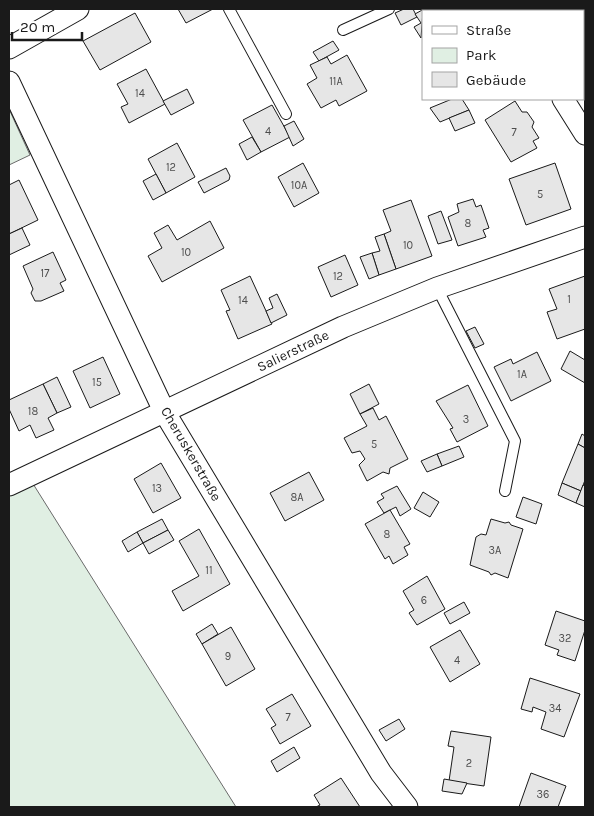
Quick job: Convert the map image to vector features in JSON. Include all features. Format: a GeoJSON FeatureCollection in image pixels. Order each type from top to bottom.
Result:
{"type":"FeatureCollection","features":[{"type":"Feature","properties":{"kind":"street"},"geometry":{"type":"LineString","coordinates":[[9,48],[78,9]]}},
{"type":"Feature","properties":{"kind":"street","name":"Cheruskerstraße"},"geometry":{"type":"LineString","coordinates":[[9,82],[165,413],[381,774],[407,807]]}},
{"type":"Feature","properties":{"kind":"street"},"geometry":{"type":"LineString","coordinates":[[564,100],[585,134]]}},
{"type":"Feature","properties":{"kind":"street","name":"Salierstraße"},"geometry":{"type":"LineString","coordinates":[[9,485],[44,467],[165,413],[343,327],[437,288],[585,237]]}},
{"type":"Feature","properties":{"kind":"lane"},"geometry":{"type":"LineString","coordinates":[[229,9],[286,114]]}},
{"type":"Feature","properties":{"kind":"lane"},"geometry":{"type":"LineString","coordinates":[[343,30],[389,9]]}},
{"type":"Feature","properties":{"kind":"lane"},"geometry":{"type":"LineString","coordinates":[[437,288],[515,441],[505,491]]}},
{"type":"Feature","properties":{"kind":"green space"},"geometry":{"type":"Polygon","coordinates":[[[9,109],[30,155],[9,165],[9,109]]]}},
{"type":"Feature","properties":{"kind":"green space"},"geometry":{"type":"Polygon","coordinates":[[[30,479],[236,807],[9,807],[9,493],[30,479]]]}},
{"type":"Feature","properties":{"kind":"building"},"geometry":{"type":"Polygon","coordinates":[[[178,9],[213,9],[186,23],[178,9]]]}},
{"type":"Feature","properties":{"kind":"building"},"geometry":{"type":"Polygon","coordinates":[[[404,9],[413,9],[417,17],[401,25],[395,13],[404,9]]]}},
{"type":"Feature","properties":{"kind":"building"},"geometry":{"type":"Polygon","coordinates":[[[460,9],[460,10],[422,10],[460,9]]]}},
{"type":"Feature","properties":{"kind":"building"},"geometry":{"type":"Polygon","coordinates":[[[560,9],[585,9],[574,10],[560,9]]]}},
{"type":"Feature","properties":{"kind":"building"},"geometry":{"type":"Polygon","coordinates":[[[422,10],[421,38],[414,27],[421,23],[415,14],[422,10]]]}},
{"type":"Feature","properties":{"kind":"building"},"geometry":{"type":"Polygon","coordinates":[[[135,13],[151,42],[100,70],[83,41],[135,13]]]}},
{"type":"Feature","properties":{"kind":"building"},"geometry":{"type":"Polygon","coordinates":[[[333,41],[339,50],[319,61],[313,52],[333,41]]]}},
{"type":"Feature","properties":{"kind":"building"},"geometry":{"type":"Polygon","coordinates":[[[347,55],[367,91],[339,106],[336,100],[321,108],[307,84],[317,78],[310,65],[327,57],[331,64],[347,55]]]}},
{"type":"Feature","properties":{"kind":"building"},"geometry":{"type":"Polygon","coordinates":[[[146,69],[165,104],[129,123],[121,107],[128,104],[117,84],[146,69]]]}},
{"type":"Feature","properties":{"kind":"building"},"geometry":{"type":"Polygon","coordinates":[[[187,89],[194,103],[171,115],[163,101],[187,89]]]}},
{"type":"Feature","properties":{"kind":"building"},"geometry":{"type":"Polygon","coordinates":[[[450,100],[463,100],[469,110],[440,122],[430,108],[450,100]]]}},
{"type":"Feature","properties":{"kind":"building"},"geometry":{"type":"Polygon","coordinates":[[[515,101],[522,112],[527,112],[534,122],[532,127],[539,138],[533,141],[537,148],[511,162],[485,120],[515,101]]]}},
{"type":"Feature","properties":{"kind":"building"},"geometry":{"type":"Polygon","coordinates":[[[272,105],[290,137],[261,152],[243,120],[272,105]]]}},
{"type":"Feature","properties":{"kind":"building"},"geometry":{"type":"Polygon","coordinates":[[[469,110],[475,123],[455,131],[449,118],[469,110]]]}},
{"type":"Feature","properties":{"kind":"building"},"geometry":{"type":"Polygon","coordinates":[[[294,121],[304,139],[293,146],[284,126],[294,121]]]}},
{"type":"Feature","properties":{"kind":"building"},"geometry":{"type":"Polygon","coordinates":[[[252,137],[261,152],[247,160],[239,144],[252,137]]]}},
{"type":"Feature","properties":{"kind":"building"},"geometry":{"type":"Polygon","coordinates":[[[177,143],[195,177],[166,193],[148,159],[177,143]]]}},
{"type":"Feature","properties":{"kind":"building"},"geometry":{"type":"Polygon","coordinates":[[[303,163],[319,193],[294,207],[278,177],[303,163]]]}},
{"type":"Feature","properties":{"kind":"building"},"geometry":{"type":"Polygon","coordinates":[[[555,163],[571,209],[526,225],[509,179],[555,163]]]}},
{"type":"Feature","properties":{"kind":"building"},"geometry":{"type":"Polygon","coordinates":[[[226,168],[230,176],[229,180],[204,193],[198,182],[226,168]]]}},
{"type":"Feature","properties":{"kind":"building"},"geometry":{"type":"Polygon","coordinates":[[[156,174],[166,193],[153,200],[143,181],[156,174]]]}},
{"type":"Feature","properties":{"kind":"building"},"geometry":{"type":"Polygon","coordinates":[[[19,180],[38,220],[9,234],[9,185],[19,180]]]}},
{"type":"Feature","properties":{"kind":"building"},"geometry":{"type":"Polygon","coordinates":[[[473,199],[476,207],[481,205],[489,228],[483,230],[486,237],[458,246],[448,217],[459,212],[457,204],[473,199]]]}},
{"type":"Feature","properties":{"kind":"building"},"geometry":{"type":"Polygon","coordinates":[[[411,200],[432,256],[396,269],[384,234],[391,231],[383,210],[411,200]]]}},
{"type":"Feature","properties":{"kind":"building"},"geometry":{"type":"Polygon","coordinates":[[[441,211],[452,240],[438,244],[428,216],[441,211]]]}},
{"type":"Feature","properties":{"kind":"building"},"geometry":{"type":"Polygon","coordinates":[[[210,221],[224,248],[162,282],[148,256],[162,248],[154,233],[168,225],[177,240],[210,221]]]}},
{"type":"Feature","properties":{"kind":"building"},"geometry":{"type":"Polygon","coordinates":[[[22,228],[30,245],[9,255],[9,234],[22,228]]]}},
{"type":"Feature","properties":{"kind":"building"},"geometry":{"type":"Polygon","coordinates":[[[384,234],[396,269],[379,275],[372,253],[380,251],[375,237],[384,234]]]}},
{"type":"Feature","properties":{"kind":"building"},"geometry":{"type":"Polygon","coordinates":[[[53,252],[66,280],[60,283],[64,291],[41,301],[35,301],[31,293],[33,289],[23,266],[53,252]]]}},
{"type":"Feature","properties":{"kind":"building"},"geometry":{"type":"Polygon","coordinates":[[[372,253],[379,275],[369,279],[360,257],[372,253]]]}},
{"type":"Feature","properties":{"kind":"building"},"geometry":{"type":"Polygon","coordinates":[[[345,255],[358,285],[331,297],[318,267],[345,255]]]}},
{"type":"Feature","properties":{"kind":"building"},"geometry":{"type":"Polygon","coordinates":[[[250,276],[272,324],[238,339],[226,311],[230,310],[221,290],[250,276]]]}},
{"type":"Feature","properties":{"kind":"building"},"geometry":{"type":"Polygon","coordinates":[[[585,276],[585,329],[557,339],[547,312],[557,309],[549,289],[585,276]]]}},
{"type":"Feature","properties":{"kind":"building"},"geometry":{"type":"Polygon","coordinates":[[[277,294],[287,315],[271,323],[266,311],[273,308],[269,298],[277,294]]]}},
{"type":"Feature","properties":{"kind":"building"},"geometry":{"type":"Polygon","coordinates":[[[475,327],[484,344],[475,348],[466,331],[475,327]]]}},
{"type":"Feature","properties":{"kind":"building"},"geometry":{"type":"Polygon","coordinates":[[[570,351],[585,360],[585,383],[561,369],[570,351]]]}},
{"type":"Feature","properties":{"kind":"building"},"geometry":{"type":"Polygon","coordinates":[[[537,352],[551,381],[511,401],[494,367],[511,359],[513,364],[537,352]]]}},
{"type":"Feature","properties":{"kind":"building"},"geometry":{"type":"Polygon","coordinates":[[[103,357],[120,394],[90,408],[73,371],[103,357]]]}},
{"type":"Feature","properties":{"kind":"building"},"geometry":{"type":"Polygon","coordinates":[[[57,377],[71,407],[57,413],[43,384],[57,377]]]}},
{"type":"Feature","properties":{"kind":"building"},"geometry":{"type":"Polygon","coordinates":[[[43,384],[57,413],[48,418],[54,430],[36,438],[30,425],[19,431],[9,409],[9,400],[43,384]]]}},
{"type":"Feature","properties":{"kind":"building"},"geometry":{"type":"Polygon","coordinates":[[[369,384],[379,404],[360,414],[350,394],[369,384]]]}},
{"type":"Feature","properties":{"kind":"building"},"geometry":{"type":"Polygon","coordinates":[[[468,385],[488,426],[457,442],[450,429],[453,428],[436,401],[468,385]]]}},
{"type":"Feature","properties":{"kind":"building"},"geometry":{"type":"Polygon","coordinates":[[[373,408],[379,420],[386,416],[408,459],[390,468],[389,474],[383,472],[367,481],[359,465],[365,459],[360,451],[352,453],[344,438],[367,426],[360,414],[373,408]]]}},
{"type":"Feature","properties":{"kind":"building"},"geometry":{"type":"Polygon","coordinates":[[[582,434],[585,436],[585,448],[578,444],[582,434]]]}},
{"type":"Feature","properties":{"kind":"building"},"geometry":{"type":"Polygon","coordinates":[[[578,444],[585,448],[585,480],[581,491],[562,483],[578,444]]]}},
{"type":"Feature","properties":{"kind":"building"},"geometry":{"type":"Polygon","coordinates":[[[459,446],[464,457],[442,466],[437,454],[459,446]]]}},
{"type":"Feature","properties":{"kind":"building"},"geometry":{"type":"Polygon","coordinates":[[[437,454],[442,466],[427,472],[421,461],[437,454]]]}},
{"type":"Feature","properties":{"kind":"building"},"geometry":{"type":"Polygon","coordinates":[[[161,463],[181,498],[153,513],[134,479],[161,463]]]}},
{"type":"Feature","properties":{"kind":"building"},"geometry":{"type":"Polygon","coordinates":[[[309,472],[324,500],[285,521],[270,493],[309,472]]]}},
{"type":"Feature","properties":{"kind":"building"},"geometry":{"type":"Polygon","coordinates":[[[562,483],[581,491],[576,503],[558,495],[562,483]]]}},
{"type":"Feature","properties":{"kind":"building"},"geometry":{"type":"Polygon","coordinates":[[[583,485],[585,486],[585,507],[576,503],[583,485]]]}},
{"type":"Feature","properties":{"kind":"building"},"geometry":{"type":"Polygon","coordinates":[[[397,486],[411,509],[400,516],[396,507],[384,513],[377,502],[384,498],[381,494],[397,486]]]}},
{"type":"Feature","properties":{"kind":"building"},"geometry":{"type":"Polygon","coordinates":[[[423,492],[439,502],[430,517],[414,508],[423,492]]]}},
{"type":"Feature","properties":{"kind":"building"},"geometry":{"type":"Polygon","coordinates":[[[523,497],[542,504],[536,524],[516,517],[523,497]]]}},
{"type":"Feature","properties":{"kind":"building"},"geometry":{"type":"Polygon","coordinates":[[[390,510],[410,544],[404,547],[408,555],[393,564],[389,556],[385,559],[365,524],[390,510]]]}},
{"type":"Feature","properties":{"kind":"building"},"geometry":{"type":"Polygon","coordinates":[[[162,519],[168,530],[143,543],[137,532],[162,519]]]}},
{"type":"Feature","properties":{"kind":"building"},"geometry":{"type":"Polygon","coordinates":[[[491,519],[505,523],[509,522],[511,525],[523,529],[508,578],[495,573],[491,575],[489,572],[470,565],[476,537],[481,534],[486,535],[491,519]]]}},
{"type":"Feature","properties":{"kind":"building"},"geometry":{"type":"Polygon","coordinates":[[[199,529],[230,584],[183,611],[172,591],[199,576],[179,541],[199,529]]]}},
{"type":"Feature","properties":{"kind":"building"},"geometry":{"type":"Polygon","coordinates":[[[168,530],[174,540],[149,554],[143,543],[168,530]]]}},
{"type":"Feature","properties":{"kind":"building"},"geometry":{"type":"Polygon","coordinates":[[[137,532],[143,543],[128,552],[122,541],[137,532]]]}},
{"type":"Feature","properties":{"kind":"building"},"geometry":{"type":"Polygon","coordinates":[[[427,576],[445,609],[417,625],[409,613],[414,610],[403,591],[427,576]]]}},
{"type":"Feature","properties":{"kind":"building"},"geometry":{"type":"Polygon","coordinates":[[[464,602],[470,613],[450,624],[444,613],[464,602]]]}},
{"type":"Feature","properties":{"kind":"building"},"geometry":{"type":"Polygon","coordinates":[[[556,611],[585,621],[585,630],[575,661],[557,655],[559,650],[545,645],[556,611]]]}},
{"type":"Feature","properties":{"kind":"building"},"geometry":{"type":"Polygon","coordinates":[[[212,624],[218,634],[202,644],[196,634],[212,624]]]}},
{"type":"Feature","properties":{"kind":"building"},"geometry":{"type":"Polygon","coordinates":[[[231,627],[255,669],[226,686],[202,644],[231,627]]]}},
{"type":"Feature","properties":{"kind":"building"},"geometry":{"type":"Polygon","coordinates":[[[460,630],[480,664],[450,682],[430,647],[460,630]]]}},
{"type":"Feature","properties":{"kind":"building"},"geometry":{"type":"Polygon","coordinates":[[[530,678],[580,694],[564,737],[541,729],[546,712],[533,707],[532,712],[521,709],[530,678]]]}},
{"type":"Feature","properties":{"kind":"building"},"geometry":{"type":"Polygon","coordinates":[[[292,694],[311,726],[280,744],[271,728],[276,725],[266,709],[292,694]]]}},
{"type":"Feature","properties":{"kind":"building"},"geometry":{"type":"Polygon","coordinates":[[[399,719],[405,729],[386,741],[379,730],[399,719]]]}},
{"type":"Feature","properties":{"kind":"building"},"geometry":{"type":"Polygon","coordinates":[[[451,731],[491,737],[484,786],[449,781],[454,747],[448,746],[451,731]]]}},
{"type":"Feature","properties":{"kind":"building"},"geometry":{"type":"Polygon","coordinates":[[[294,747],[300,758],[277,772],[271,761],[294,747]]]}},
{"type":"Feature","properties":{"kind":"building"},"geometry":{"type":"Polygon","coordinates":[[[531,773],[566,786],[558,807],[519,807],[531,773]]]}},
{"type":"Feature","properties":{"kind":"building"},"geometry":{"type":"Polygon","coordinates":[[[341,778],[360,807],[316,807],[320,805],[314,795],[341,778]]]}},
{"type":"Feature","properties":{"kind":"building"},"geometry":{"type":"Polygon","coordinates":[[[444,779],[467,783],[462,794],[442,791],[444,779]]]}}]}
